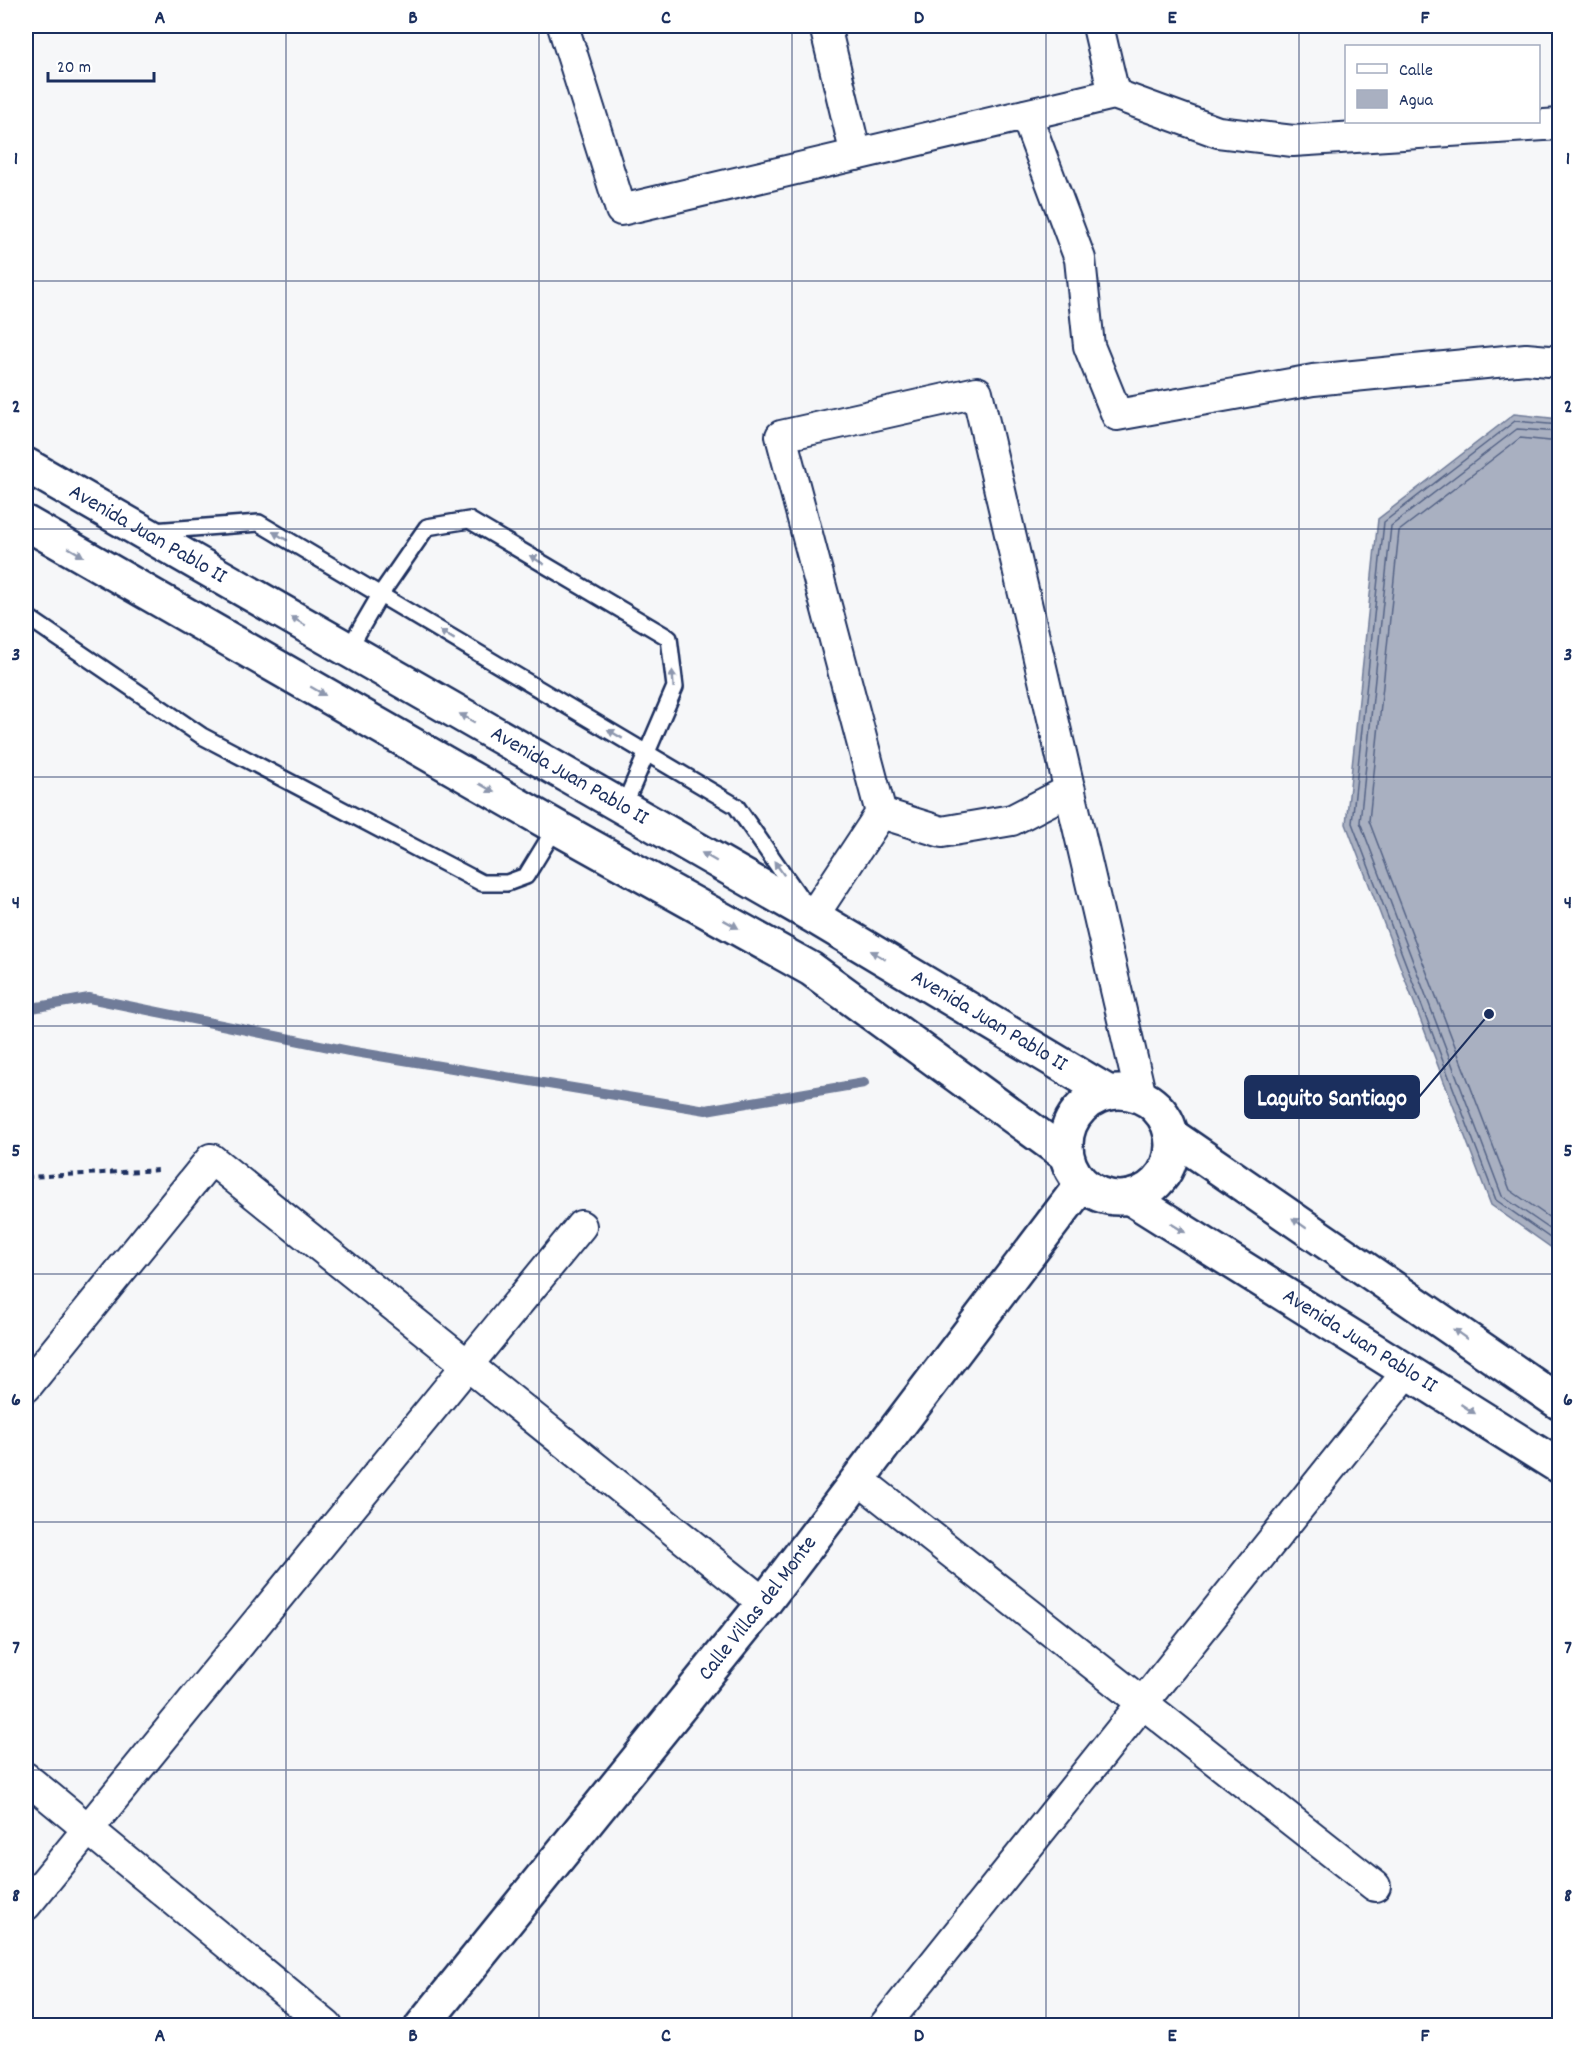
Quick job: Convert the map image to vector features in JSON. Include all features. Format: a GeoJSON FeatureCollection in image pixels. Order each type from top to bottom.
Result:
{"type":"FeatureCollection","features":[{"type":"Feature","properties":{"kind":"main road","name":"Avenida Juan Pablo II"},"geometry":{"type":"LineString","coordinates":[[26,465],[813,916],[1109,1093]]}},
{"type":"Feature","properties":{"kind":"main road"},"geometry":{"type":"LineString","coordinates":[[26,523],[556,827],[811,969],[1066,1155]]}},
{"type":"Feature","properties":{"kind":"main road"},"geometry":{"type":"LineString","coordinates":[[1125,1092],[1141,1097],[1155,1106],[1166,1119],[1171,1135],[1172,1152],[1167,1167],[1158,1181],[1144,1191],[1129,1197],[1112,1197],[1096,1193],[1082,1184],[1072,1170],[1066,1155],[1066,1138],[1071,1122],[1080,1109],[1093,1098],[1109,1093],[1125,1092]]}},
{"type":"Feature","properties":{"kind":"main road"},"geometry":{"type":"LineString","coordinates":[[1171,1135],[1560,1403]]}},
{"type":"Feature","properties":{"kind":"main road","name":"Calle Villas del Monte"},"geometry":{"type":"LineString","coordinates":[[422,2025],[764,1603],[1082,1184]]}},
{"type":"Feature","properties":{"kind":"main road","name":"Avenida Juan Pablo II"},"geometry":{"type":"LineString","coordinates":[[1129,1197],[1560,1467]]}},
{"type":"Feature","properties":{"kind":"street"},"geometry":{"type":"LineString","coordinates":[[563,26],[621,210],[1114,94],[1218,132],[1293,141],[1560,124]]}},
{"type":"Feature","properties":{"kind":"street"},"geometry":{"type":"LineString","coordinates":[[825,26],[856,155]]}},
{"type":"Feature","properties":{"kind":"street"},"geometry":{"type":"LineString","coordinates":[[1098,26],[1114,94]]}},
{"type":"Feature","properties":{"kind":"street"},"geometry":{"type":"LineString","coordinates":[[1026,115],[1080,259],[1089,346],[1117,415],[1313,380],[1526,359],[1560,362]]}},
{"type":"Feature","properties":{"kind":"street"},"geometry":{"type":"LineString","coordinates":[[813,916],[880,813],[781,436],[977,392],[1141,1097]]}},
{"type":"Feature","properties":{"kind":"street"},"geometry":{"type":"LineString","coordinates":[[880,813],[942,832],[1012,820],[1070,790]]}},
{"type":"Feature","properties":{"kind":"street"},"geometry":{"type":"LineString","coordinates":[[26,1387],[211,1159],[764,1603]]}},
{"type":"Feature","properties":{"kind":"street"},"geometry":{"type":"LineString","coordinates":[[26,1905],[581,1226]]}},
{"type":"Feature","properties":{"kind":"street"},"geometry":{"type":"LineString","coordinates":[[884,2025],[1408,1371]]}},
{"type":"Feature","properties":{"kind":"street"},"geometry":{"type":"LineString","coordinates":[[858,1479],[1376,1886]]}},
{"type":"Feature","properties":{"kind":"street"},"geometry":{"type":"LineString","coordinates":[[26,1778],[327,2025]]}},
{"type":"Feature","properties":{"kind":"lane"},"geometry":{"type":"LineString","coordinates":[[348,650],[380,595],[427,527],[469,520],[669,638],[675,687],[623,808]]}},
{"type":"Feature","properties":{"kind":"lane"},"geometry":{"type":"LineString","coordinates":[[141,532],[259,523],[736,806],[813,916]]}},
{"type":"Feature","properties":{"kind":"lane"},"geometry":{"type":"LineString","coordinates":[[26,616],[202,736],[482,883],[507,883],[526,876],[556,827]]}},
{"type":"Feature","properties":{"kind":"path"},"geometry":{"type":"LineString","coordinates":[[26,1177],[165,1170],[211,1159]]}},
{"type":"Feature","properties":{"kind":"water"},"geometry":{"type":"Polygon","coordinates":[[[1514,414],[1559,419],[1559,1253],[1491,1205],[1346,824],[1378,519],[1514,414]]]}},
{"type":"Feature","properties":{"kind":"waterway"},"geometry":{"type":"LineString","coordinates":[[26,1009],[89,998],[349,1051],[706,1110],[864,1083]]}},
{"type":"Feature","properties":{"kind":"place","name":"Laguito Santiago"},"geometry":{"type":"Point","coordinates":[1489,1014]}}]}
